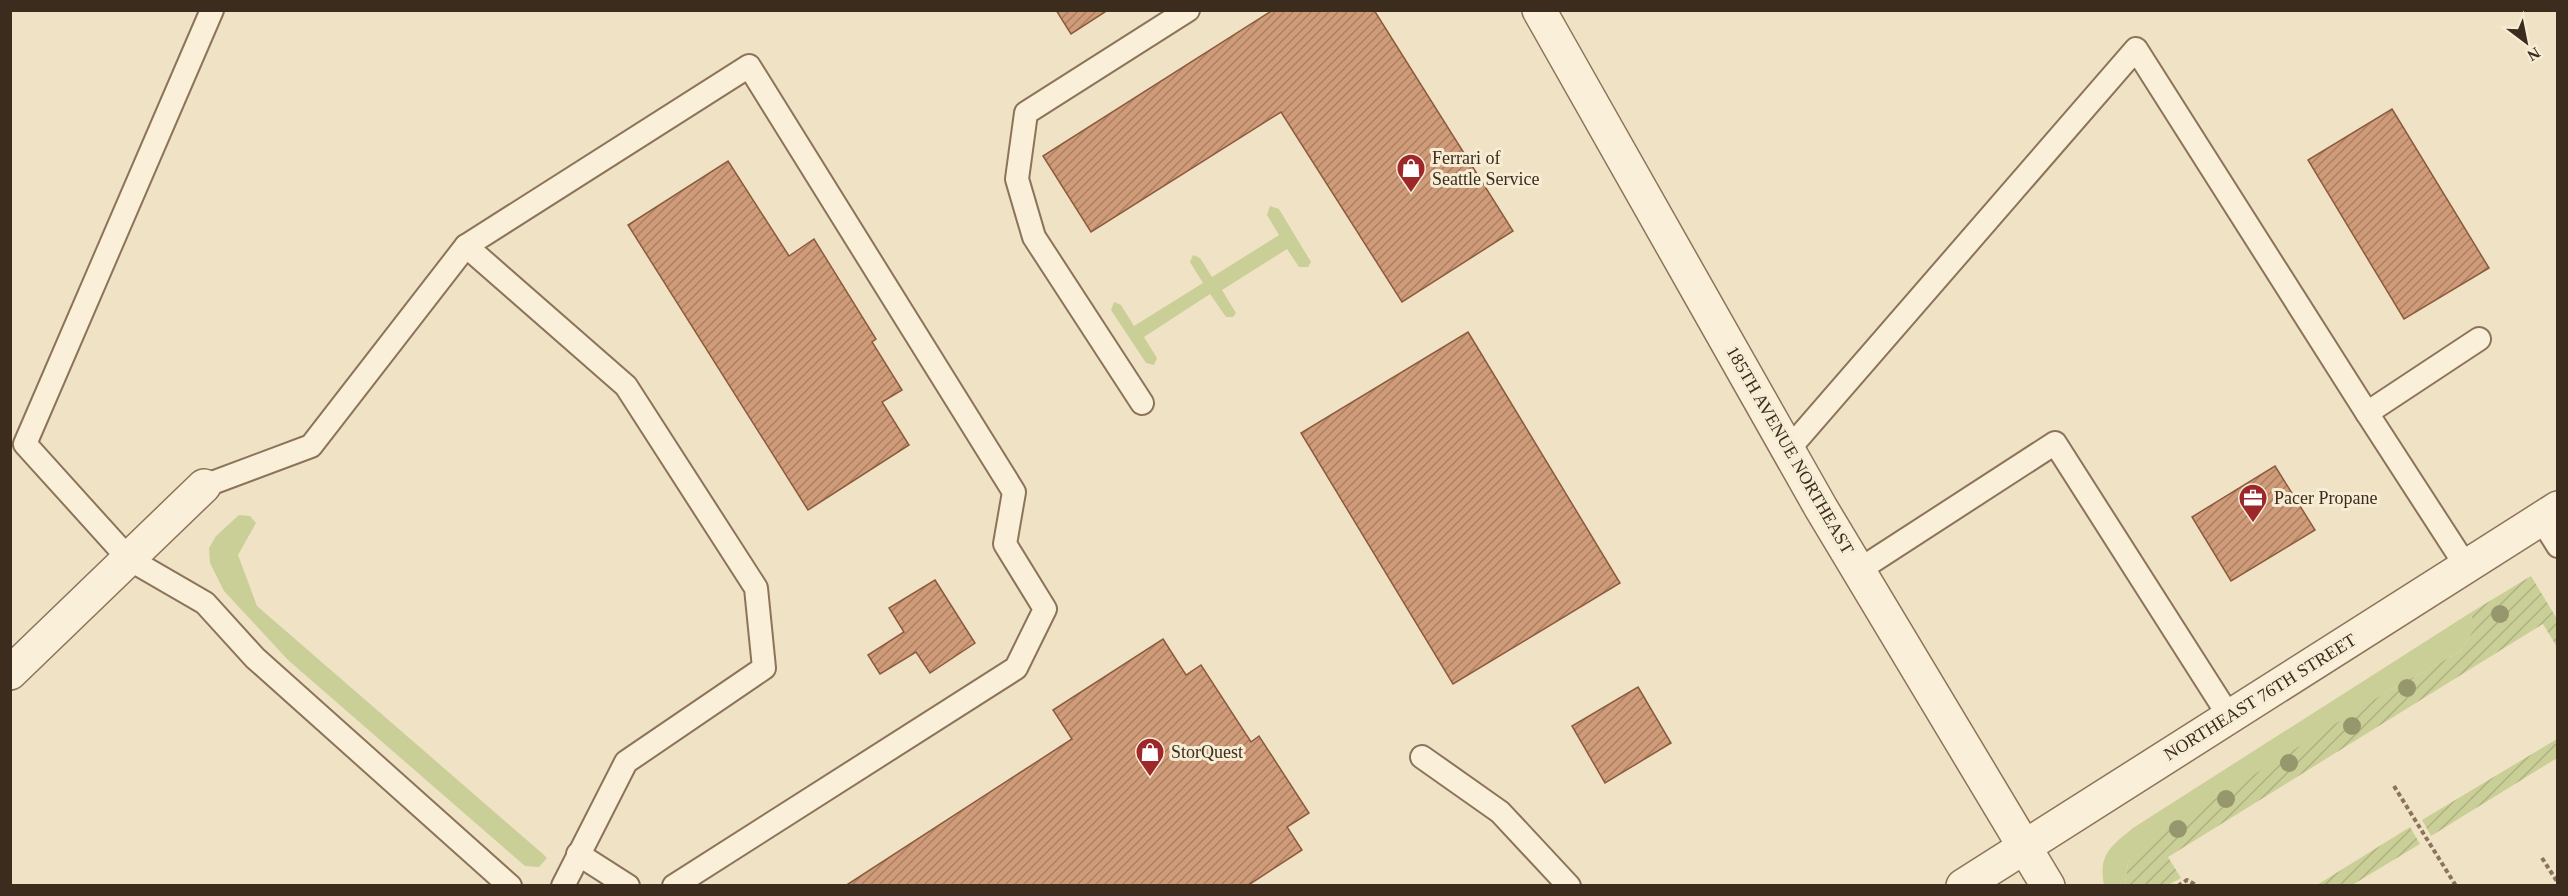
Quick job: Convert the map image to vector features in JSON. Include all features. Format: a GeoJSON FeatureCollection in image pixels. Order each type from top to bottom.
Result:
{"type":"FeatureCollection","features":[{"type":"Feature","properties":{"kind":"street","name":"185TH AVENUE NORTHEAST"},"geometry":{"type":"LineString","coordinates":[[1539,10],[1788,450],[2048,885]]}},
{"type":"Feature","properties":{"kind":"street"},"geometry":{"type":"LineString","coordinates":[[10,673],[204,486]]}},
{"type":"Feature","properties":{"kind":"street","name":"NORTHEAST 76TH STREET"},"geometry":{"type":"LineString","coordinates":[[1963,885],[2466,566],[2552,524]]}},
{"type":"Feature","properties":{"kind":"lane"},"geometry":{"type":"LineString","coordinates":[[212,10],[25,444],[129,558],[205,603],[255,658],[510,885]]}},
{"type":"Feature","properties":{"kind":"lane"},"geometry":{"type":"LineString","coordinates":[[1142,403],[1034,237],[1017,179],[1026,113],[1188,10]]}},
{"type":"Feature","properties":{"kind":"lane"},"geometry":{"type":"LineString","coordinates":[[1788,450],[2136,49],[2466,566]]}},
{"type":"Feature","properties":{"kind":"lane"},"geometry":{"type":"LineString","coordinates":[[204,486],[311,446],[466,246],[749,66],[1014,492],[1005,544],[1045,609],[1016,668],[674,885]]}},
{"type":"Feature","properties":{"kind":"lane"},"geometry":{"type":"LineString","coordinates":[[466,246],[626,386],[756,588],[764,668],[626,762],[562,885]]}},
{"type":"Feature","properties":{"kind":"lane"},"geometry":{"type":"LineString","coordinates":[[2367,413],[2479,339]]}},
{"type":"Feature","properties":{"kind":"lane"},"geometry":{"type":"LineString","coordinates":[[1859,570],[2055,443],[2229,716]]}},
{"type":"Feature","properties":{"kind":"lane"},"geometry":{"type":"LineString","coordinates":[[1422,757],[1500,812],[1569,885]]}},
{"type":"Feature","properties":{"kind":"lane"},"geometry":{"type":"LineString","coordinates":[[578,854],[628,885]]}},
{"type":"Feature","properties":{"kind":"path"},"geometry":{"type":"LineString","coordinates":[[2394,786],[2456,885]]}},
{"type":"Feature","properties":{"kind":"path"},"geometry":{"type":"LineString","coordinates":[[2542,858],[2558,883]]}},
{"type":"Feature","properties":{"kind":"path"},"geometry":{"type":"LineString","coordinates":[[2178,885],[2187,880],[2198,885]]}},
{"type":"Feature","properties":{"kind":"green space"},"geometry":{"type":"Polygon","coordinates":[[[1270,206],[1279,209],[1311,262],[1308,267],[1299,267],[1287,249],[1222,290],[1236,313],[1233,317],[1226,317],[1210,294],[1144,337],[1157,358],[1154,365],[1146,363],[1111,310],[1114,302],[1121,305],[1134,326],[1203,283],[1190,262],[1193,255],[1200,258],[1212,277],[1279,235],[1267,215],[1270,206]]]}},
{"type":"Feature","properties":{"kind":"green space"},"geometry":{"type":"Polygon","coordinates":[[[239,515],[250,516],[256,523],[238,555],[257,606],[543,854],[547,858],[539,867],[525,866],[288,660],[224,591],[210,563],[209,548],[216,536],[239,515]]]}},
{"type":"Feature","properties":{"kind":"green space"},"geometry":{"type":"Polygon","coordinates":[[[2531,576],[2557,619],[2557,647],[2543,624],[2168,857],[2181,878],[2168,885],[2125,885],[2128,862],[2160,833],[2388,691],[2461,651],[2475,627],[2470,613],[2531,576]]]}},
{"type":"Feature","properties":{"kind":"green space"},"geometry":{"type":"Polygon","coordinates":[[[2470,613],[2475,627],[2461,651],[2388,691],[2128,862],[2125,885],[2104,885],[2103,866],[2108,852],[2133,828],[2470,613]]]}},
{"type":"Feature","properties":{"kind":"green space"},"geometry":{"type":"Polygon","coordinates":[[[2557,739],[2557,758],[2431,836],[2422,820],[2557,739]]]}},
{"type":"Feature","properties":{"kind":"green space"},"geometry":{"type":"Polygon","coordinates":[[[2410,827],[2420,844],[2352,885],[2317,885],[2410,827]]]}},
{"type":"Feature","properties":{"kind":"building"},"geometry":{"type":"Polygon","coordinates":[[[1056,10],[1108,10],[1071,34],[1056,10]]]}},
{"type":"Feature","properties":{"kind":"building","name":"Ferrari of Seattle Service"},"geometry":{"type":"Polygon","coordinates":[[[1273,10],[1374,10],[1513,231],[1402,302],[1281,112],[1091,232],[1043,156],[1273,10]]]}},
{"type":"Feature","properties":{"kind":"building"},"geometry":{"type":"Polygon","coordinates":[[[2392,109],[2489,268],[2404,319],[2308,160],[2392,109]]]}},
{"type":"Feature","properties":{"kind":"building"},"geometry":{"type":"Polygon","coordinates":[[[728,161],[789,256],[814,239],[876,339],[872,342],[902,390],[882,402],[909,445],[808,510],[628,225],[728,161]]]}},
{"type":"Feature","properties":{"kind":"building"},"geometry":{"type":"Polygon","coordinates":[[[1468,332],[1620,583],[1453,684],[1301,433],[1468,332]]]}},
{"type":"Feature","properties":{"kind":"building","name":"Pacer Propane"},"geometry":{"type":"Polygon","coordinates":[[[2275,466],[2315,530],[2231,581],[2192,517],[2275,466]]]}},
{"type":"Feature","properties":{"kind":"building"},"geometry":{"type":"Polygon","coordinates":[[[935,580],[975,643],[930,673],[916,652],[880,674],[868,655],[904,632],[889,608],[935,580]]]}},
{"type":"Feature","properties":{"kind":"building","name":"StorQuest"},"geometry":{"type":"Polygon","coordinates":[[[1163,639],[1186,675],[1201,665],[1251,742],[1259,736],[1309,813],[1287,827],[1302,850],[1247,886],[845,886],[1072,739],[1053,710],[1163,639]]]}},
{"type":"Feature","properties":{"kind":"building"},"geometry":{"type":"Polygon","coordinates":[[[1638,687],[1671,743],[1605,783],[1572,726],[1638,687]]]}},
{"type":"Feature","properties":{"kind":"place","name":"Ferrari of Seattle Service"},"geometry":{"type":"Point","coordinates":[1411,194]}},
{"type":"Feature","properties":{"kind":"place","name":"Pacer Propane"},"geometry":{"type":"Point","coordinates":[2253,524]}},
{"type":"Feature","properties":{"kind":"place","name":"StorQuest"},"geometry":{"type":"Point","coordinates":[1150,778]}}]}
